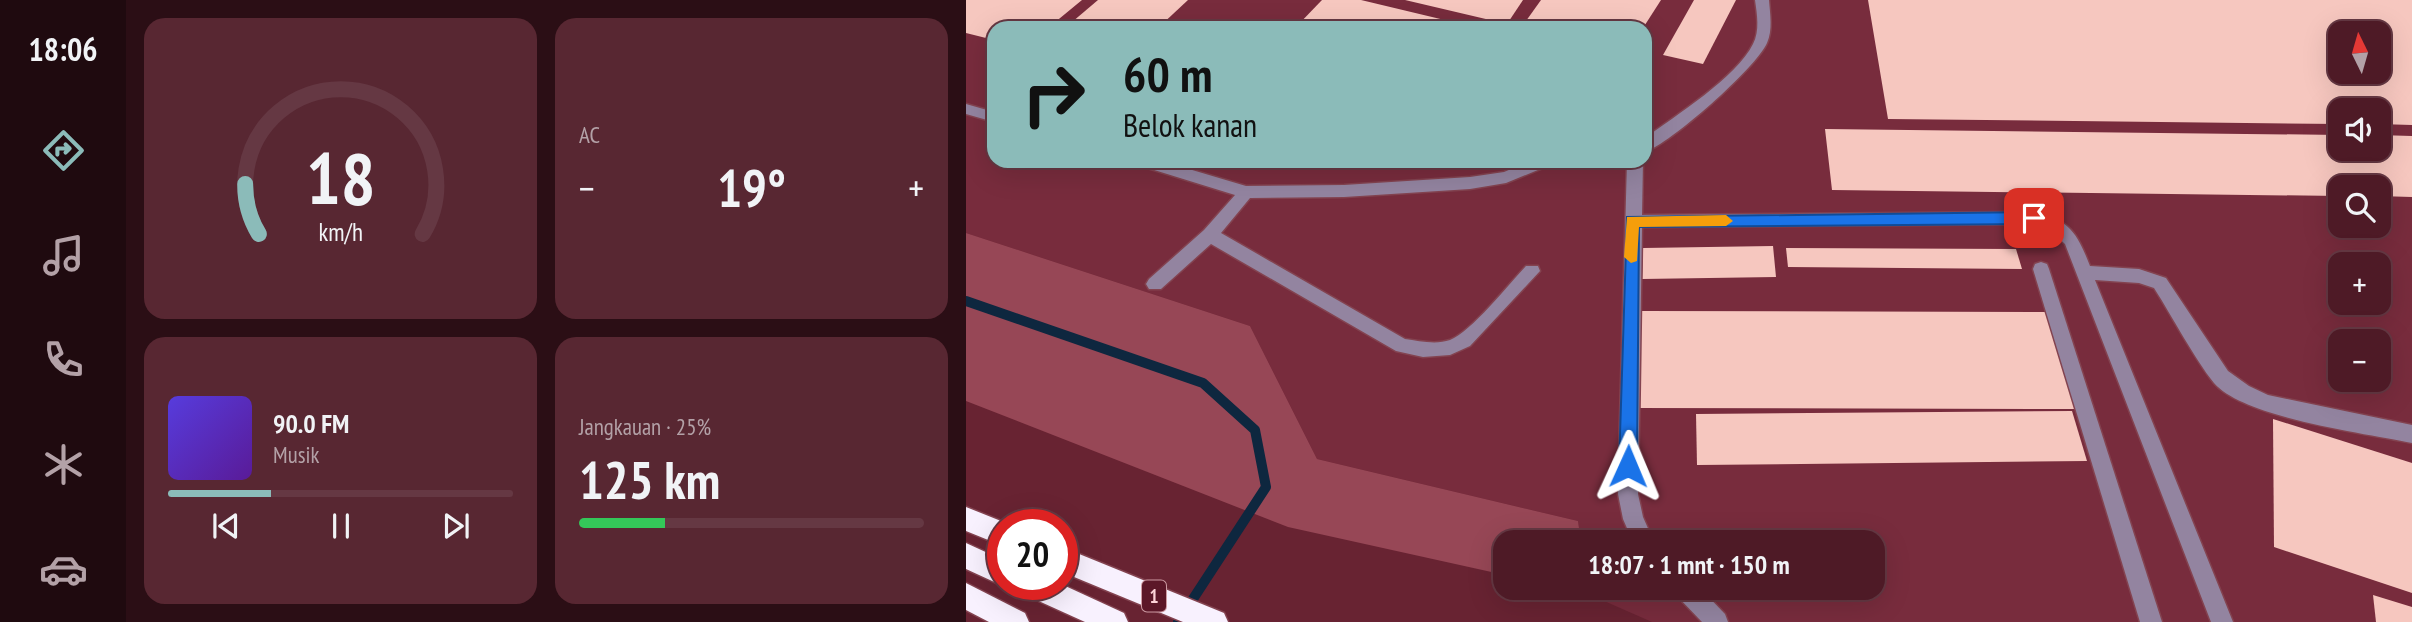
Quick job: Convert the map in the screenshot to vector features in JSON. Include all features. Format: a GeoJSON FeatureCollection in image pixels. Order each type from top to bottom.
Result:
{"type":"FeatureCollection","features":[{"type":"Feature","properties":{"kind":"highway"},"geometry":{"type":"LineString","coordinates":[[966,519],[987,528]]}},
{"type":"Feature","properties":{"kind":"highway"},"geometry":{"type":"LineString","coordinates":[[966,556],[987,566]]}},
{"type":"Feature","properties":{"kind":"highway","name":"1"},"geometry":{"type":"LineString","coordinates":[[1078,565],[1215,622]]}},
{"type":"Feature","properties":{"kind":"highway"},"geometry":{"type":"LineString","coordinates":[[966,597],[1016,622]]}},
{"type":"Feature","properties":{"kind":"highway","name":"1"},"geometry":{"type":"LineString","coordinates":[[1066,600],[1115,622]]}},
{"type":"Feature","properties":{"kind":"street"},"geometry":{"type":"LineString","coordinates":[[1652,140],[1746,64],[1760,43],[1764,22],[1762,0]]}},
{"type":"Feature","properties":{"kind":"street"},"geometry":{"type":"LineString","coordinates":[[966,109],[987,115]]}},
{"type":"Feature","properties":{"kind":"street"},"geometry":{"type":"LineString","coordinates":[[1166,168],[1246,192],[1344,191],[1470,183],[1506,177],[1528,168]]}},
{"type":"Feature","properties":{"kind":"street"},"geometry":{"type":"LineString","coordinates":[[1635,168],[1628,494],[1638,530]]}},
{"type":"Feature","properties":{"kind":"street"},"geometry":{"type":"LineString","coordinates":[[1155,284],[1210,235],[1246,192]]}},
{"type":"Feature","properties":{"kind":"street"},"geometry":{"type":"LineString","coordinates":[[1632,221],[2034,218],[2054,222],[2065,231],[2083,272],[2222,622]]}},
{"type":"Feature","properties":{"kind":"street"},"geometry":{"type":"LineString","coordinates":[[1210,235],[1402,346],[1423,349],[1441,349],[1459,344],[1532,271]]}},
{"type":"Feature","properties":{"kind":"street"},"geometry":{"type":"LineString","coordinates":[[2041,269],[2151,622]]}},
{"type":"Feature","properties":{"kind":"street"},"geometry":{"type":"LineString","coordinates":[[2083,272],[2138,276],[2160,283],[2221,377],[2232,388],[2246,395],[2267,403],[2412,434]]}},
{"type":"Feature","properties":{"kind":"street"},"geometry":{"type":"LineString","coordinates":[[1696,600],[1717,622]]}},
{"type":"Feature","properties":{"kind":"shaded area"},"geometry":{"type":"Polygon","coordinates":[[[966,0],[2412,0],[2412,622],[1652,622],[1602,600],[1885,600],[1885,530],[1579,530],[1578,521],[1317,459],[1250,326],[966,233],[966,0]]]}},
{"type":"Feature","properties":{"kind":"shaded area"},"geometry":{"type":"Polygon","coordinates":[[[966,233],[1250,326],[1317,459],[1578,521],[1579,530],[1493,530],[1493,572],[1288,527],[966,401],[966,233]]]}},
{"type":"Feature","properties":{"kind":"building"},"geometry":{"type":"Polygon","coordinates":[[[966,0],[1082,0],[1056,21],[987,21],[987,38],[966,33],[966,0]]]}},
{"type":"Feature","properties":{"kind":"building"},"geometry":{"type":"Polygon","coordinates":[[[1098,0],[1188,0],[1166,21],[1073,21],[1098,0]]]}},
{"type":"Feature","properties":{"kind":"building"},"geometry":{"type":"Polygon","coordinates":[[[1322,0],[1361,0],[1449,21],[1302,21],[1322,0]]]}},
{"type":"Feature","properties":{"kind":"building"},"geometry":{"type":"Polygon","coordinates":[[[1405,0],[1523,0],[1509,21],[1494,21],[1405,0]]]}},
{"type":"Feature","properties":{"kind":"building"},"geometry":{"type":"Polygon","coordinates":[[[1541,0],[1661,0],[1648,21],[1526,21],[1541,0]]]}},
{"type":"Feature","properties":{"kind":"building"},"geometry":{"type":"Polygon","coordinates":[[[1694,0],[1736,0],[1703,64],[1663,55],[1694,0]]]}},
{"type":"Feature","properties":{"kind":"building"},"geometry":{"type":"Polygon","coordinates":[[[1868,0],[2412,0],[2412,125],[2391,124],[2391,98],[2328,98],[2328,124],[1888,119],[1868,0]]]}},
{"type":"Feature","properties":{"kind":"building"},"geometry":{"type":"Polygon","coordinates":[[[1825,129],[2328,135],[2328,161],[2391,161],[2391,135],[2412,136],[2412,197],[2391,196],[2391,175],[2328,175],[2328,196],[1832,190],[1825,129]]]}},
{"type":"Feature","properties":{"kind":"building"},"geometry":{"type":"Polygon","coordinates":[[[1773,246],[1776,277],[1642,279],[1643,248],[1773,246]]]}},
{"type":"Feature","properties":{"kind":"building"},"geometry":{"type":"Polygon","coordinates":[[[1786,248],[2016,249],[2022,269],[1788,267],[1786,248]]]}},
{"type":"Feature","properties":{"kind":"building"},"geometry":{"type":"Polygon","coordinates":[[[1641,311],[2050,312],[2077,409],[1637,408],[1641,311]]]}},
{"type":"Feature","properties":{"kind":"building"},"geometry":{"type":"Polygon","coordinates":[[[2072,411],[2087,461],[1697,465],[1696,414],[2072,411]]]}},
{"type":"Feature","properties":{"kind":"building"},"geometry":{"type":"Polygon","coordinates":[[[2273,419],[2412,463],[2412,593],[2274,547],[2273,419]]]}},
{"type":"Feature","properties":{"kind":"building"},"geometry":{"type":"Polygon","coordinates":[[[2373,595],[2412,607],[2412,622],[2376,622],[2373,595]]]}},
{"type":"Feature","properties":{"kind":"waterway"},"geometry":{"type":"LineString","coordinates":[[966,301],[1203,383],[1255,430],[1266,487],[1178,622]]}},
{"type":"Feature","properties":{"kind":"slow traffic"},"geometry":{"type":"LineString","coordinates":[[1631,257],[1632,221],[1726,221]]}},
{"type":"Feature","properties":{"kind":"route"},"geometry":{"type":"LineString","coordinates":[[1628,466],[1632,221],[2034,218]]}}]}
